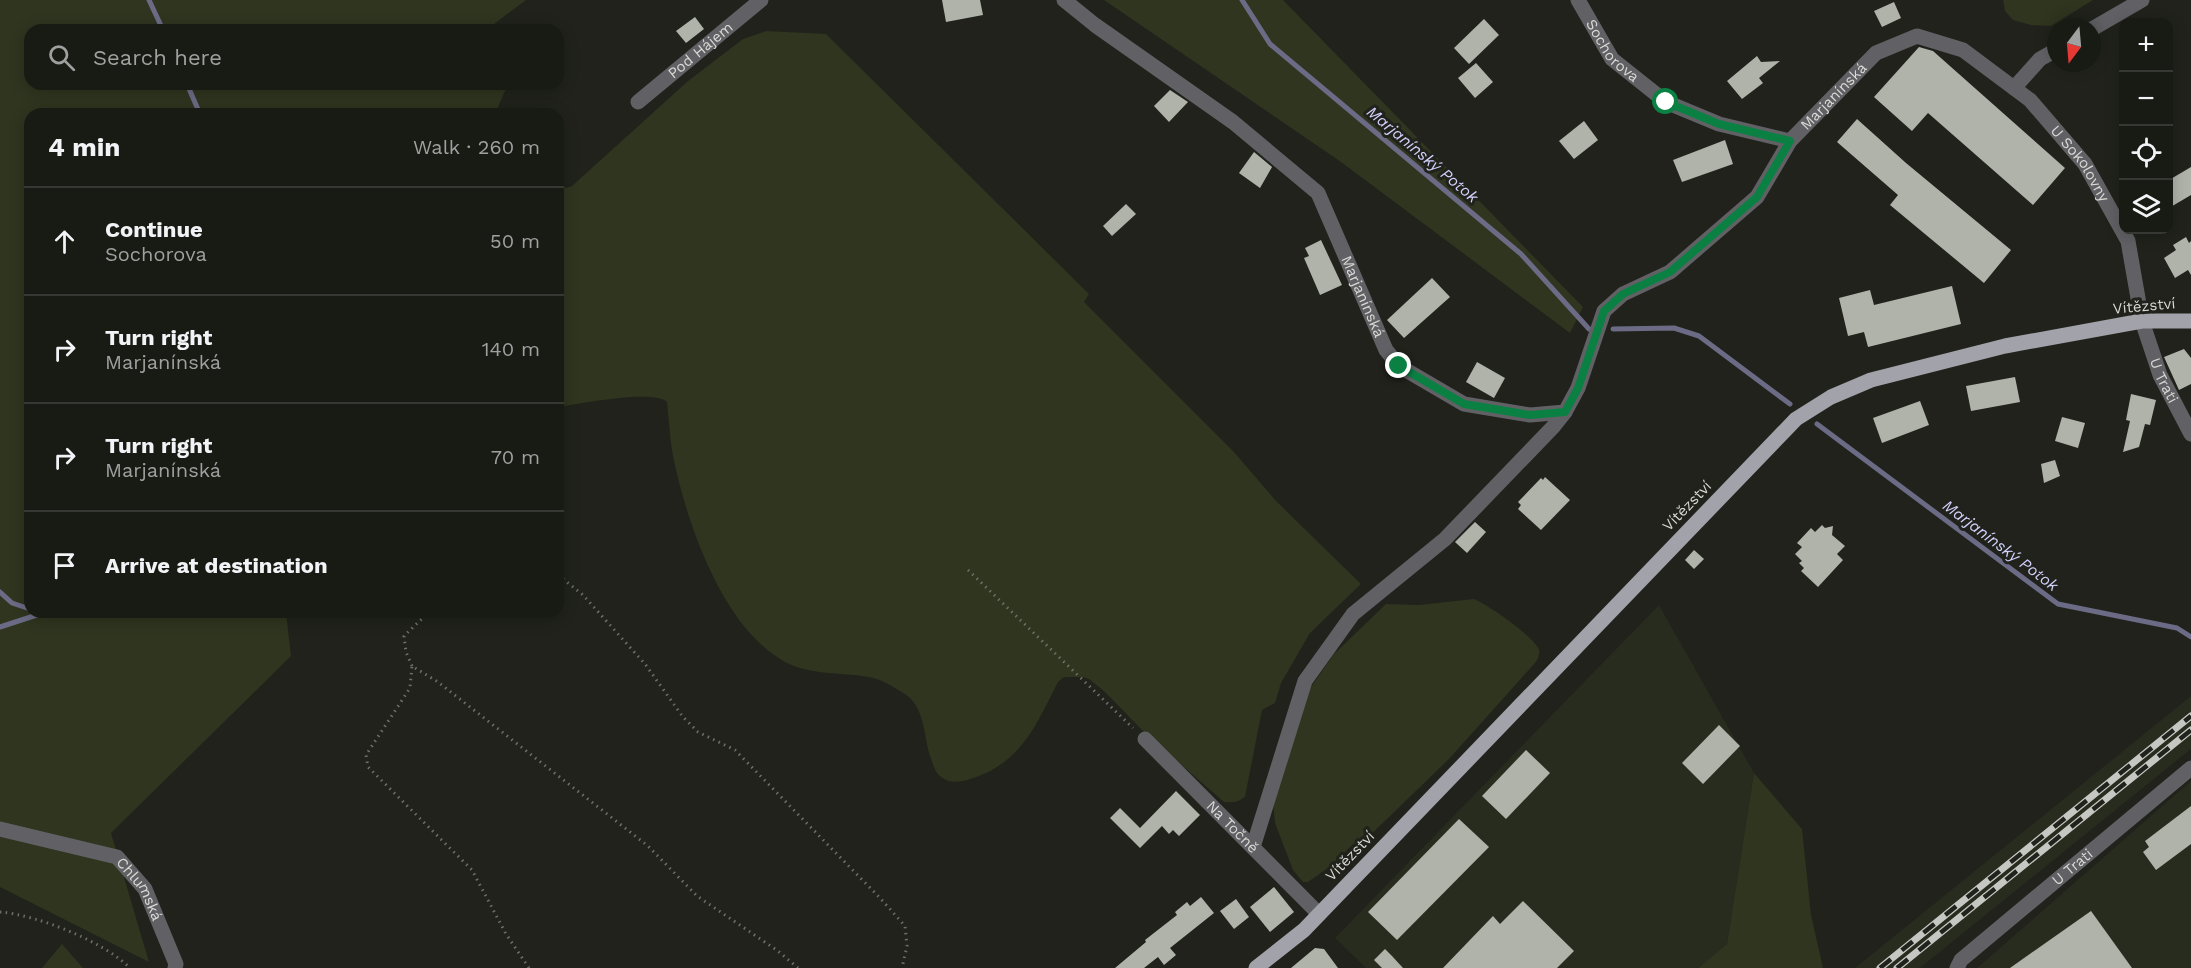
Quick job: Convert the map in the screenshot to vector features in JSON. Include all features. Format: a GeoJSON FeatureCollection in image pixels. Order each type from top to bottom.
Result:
{"type":"FeatureCollection","features":[{"type":"Feature","properties":{"kind":"main road","name":"Vítězství"},"geometry":{"type":"LineString","coordinates":[[1256,968],[1304,930],[1796,419],[1831,396],[1871,380],[2005,345],[2142,321],[2191,321]]}},
{"type":"Feature","properties":{"kind":"street","name":"Pod Hájem"},"geometry":{"type":"LineString","coordinates":[[638,102],[762,0]]}},
{"type":"Feature","properties":{"kind":"street","name":"Marjanínská"},"geometry":{"type":"LineString","coordinates":[[1064,0],[1095,25],[1233,122],[1318,193],[1386,350],[1399,366],[1464,404],[1530,415],[1565,412],[1578,388],[1604,311],[1623,294],[1670,272],[1757,197],[1790,141],[1876,54],[1917,36],[1963,50],[2014,88]]}},
{"type":"Feature","properties":{"kind":"street","name":"Sochorova"},"geometry":{"type":"LineString","coordinates":[[1578,0],[1612,59],[1666,102],[1719,124],[1790,141]]}},
{"type":"Feature","properties":{"kind":"street"},"geometry":{"type":"LineString","coordinates":[[2101,24],[2142,0]]}},
{"type":"Feature","properties":{"kind":"street"},"geometry":{"type":"LineString","coordinates":[[2014,88],[2040,59],[2047,55]]}},
{"type":"Feature","properties":{"kind":"street","name":"U Sokolovny"},"geometry":{"type":"LineString","coordinates":[[2014,88],[2030,100],[2085,164],[2128,241],[2142,321]]}},
{"type":"Feature","properties":{"kind":"street","name":"U Trati"},"geometry":{"type":"LineString","coordinates":[[2142,321],[2160,375],[2191,434]]}},
{"type":"Feature","properties":{"kind":"street"},"geometry":{"type":"LineString","coordinates":[[1253,847],[1305,681],[1353,614],[1445,539],[1565,412]]}},
{"type":"Feature","properties":{"kind":"street","name":"Na Točně"},"geometry":{"type":"LineString","coordinates":[[1146,740],[1319,914]]}},
{"type":"Feature","properties":{"kind":"street","name":"U Trati"},"geometry":{"type":"LineString","coordinates":[[1957,968],[1961,960],[2191,768]]}},
{"type":"Feature","properties":{"kind":"street","name":"Chlumská"},"geometry":{"type":"LineString","coordinates":[[0,829],[117,857],[145,889],[176,964],[175,968]]}},
{"type":"Feature","properties":{"kind":"path"},"geometry":{"type":"LineString","coordinates":[[968,570],[1146,740]]}},
{"type":"Feature","properties":{"kind":"path"},"geometry":{"type":"LineString","coordinates":[[564,580],[583,594],[645,664],[683,717],[698,732],[735,750],[905,926],[907,946],[902,968]]}},
{"type":"Feature","properties":{"kind":"path"},"geometry":{"type":"LineString","coordinates":[[423,618],[404,636],[406,652],[412,666],[410,688],[366,755],[368,767],[472,870],[506,934],[529,968]]}},
{"type":"Feature","properties":{"kind":"path"},"geometry":{"type":"LineString","coordinates":[[412,666],[438,682],[648,846],[697,896],[778,951],[798,968]]}},
{"type":"Feature","properties":{"kind":"path"},"geometry":{"type":"LineString","coordinates":[[0,912],[21,914],[91,941],[130,968]]}},
{"type":"Feature","properties":{"kind":"shaded area"},"geometry":{"type":"Polygon","coordinates":[[[0,0],[526,0],[494,24],[24,24],[24,90],[505,90],[498,108],[24,108],[24,618],[287,618],[291,656],[111,833],[149,962],[0,887],[0,0]]]}},
{"type":"Feature","properties":{"kind":"shaded area"},"geometry":{"type":"Polygon","coordinates":[[[1104,0],[1283,0],[1583,307],[1570,333],[1341,162],[1104,0]]]}},
{"type":"Feature","properties":{"kind":"shaded area"},"geometry":{"type":"Polygon","coordinates":[[[2003,0],[2093,0],[2064,18],[2047,18],[2047,26],[2031,25],[2013,20],[2005,11],[2003,0]]]}},
{"type":"Feature","properties":{"kind":"shaded area"},"geometry":{"type":"Polygon","coordinates":[[[766,31],[826,34],[1089,294],[1084,302],[1234,452],[1276,501],[1361,584],[1310,633],[1281,683],[1275,703],[1262,710],[1245,797],[1242,799],[1235,802],[1224,802],[1144,732],[1105,692],[1083,677],[1064,677],[1058,682],[1034,728],[1025,741],[1002,764],[966,780],[952,782],[944,779],[935,769],[921,717],[909,697],[879,680],[812,671],[785,662],[763,646],[743,625],[726,601],[712,573],[689,515],[674,461],[667,402],[659,398],[632,397],[564,406],[564,187],[572,186],[688,81],[743,39],[766,31]]]}},
{"type":"Feature","properties":{"kind":"shaded area"},"geometry":{"type":"Polygon","coordinates":[[[1474,599],[1499,614],[1529,637],[1539,650],[1537,660],[1449,759],[1357,848],[1353,844],[1332,865],[1308,882],[1303,882],[1293,870],[1275,823],[1273,803],[1304,697],[1334,654],[1386,604],[1419,605],[1474,599]]]}},
{"type":"Feature","properties":{"kind":"shaded area"},"geometry":{"type":"Polygon","coordinates":[[[1659,605],[1754,773],[1727,944],[1698,968],[1366,968],[1335,938],[1659,605]]]}},
{"type":"Feature","properties":{"kind":"shaded area"},"geometry":{"type":"Polygon","coordinates":[[[2191,696],[2191,749],[1920,968],[1855,968],[2191,696]]]}},
{"type":"Feature","properties":{"kind":"shaded area"},"geometry":{"type":"Polygon","coordinates":[[[1754,773],[1802,829],[1811,915],[1823,968],[1698,968],[1727,944],[1754,773]]]}},
{"type":"Feature","properties":{"kind":"shaded area"},"geometry":{"type":"Polygon","coordinates":[[[2191,781],[2191,968],[1977,968],[2191,781]]]}},
{"type":"Feature","properties":{"kind":"shaded area"},"geometry":{"type":"Polygon","coordinates":[[[62,944],[83,968],[42,968],[62,944]]]}},
{"type":"Feature","properties":{"kind":"building"},"geometry":{"type":"Polygon","coordinates":[[[942,0],[980,0],[983,15],[946,22],[942,0]]]}},
{"type":"Feature","properties":{"kind":"building"},"geometry":{"type":"Polygon","coordinates":[[[1894,2],[1901,18],[1882,27],[1874,11],[1894,2]]]}},
{"type":"Feature","properties":{"kind":"building"},"geometry":{"type":"Polygon","coordinates":[[[695,17],[704,29],[686,43],[676,31],[695,17]]]}},
{"type":"Feature","properties":{"kind":"building"},"geometry":{"type":"Polygon","coordinates":[[[1484,19],[1499,35],[1469,64],[1454,48],[1484,19]]]}},
{"type":"Feature","properties":{"kind":"building"},"geometry":{"type":"Polygon","coordinates":[[[1919,47],[1933,51],[2065,168],[2033,205],[1928,113],[1912,131],[1874,97],[1919,47]]]}},
{"type":"Feature","properties":{"kind":"building"},"geometry":{"type":"Polygon","coordinates":[[[1757,56],[1761,62],[1780,61],[1759,78],[1763,83],[1742,99],[1727,81],[1757,56]]]}},
{"type":"Feature","properties":{"kind":"building"},"geometry":{"type":"Polygon","coordinates":[[[1476,63],[1493,82],[1475,98],[1458,78],[1476,63]]]}},
{"type":"Feature","properties":{"kind":"building"},"geometry":{"type":"Polygon","coordinates":[[[1170,90],[1188,102],[1169,122],[1154,106],[1170,90]]]}},
{"type":"Feature","properties":{"kind":"building"},"geometry":{"type":"Polygon","coordinates":[[[1857,119],[2011,250],[1984,283],[1890,205],[1898,195],[1837,142],[1857,119]]]}},
{"type":"Feature","properties":{"kind":"building"},"geometry":{"type":"Polygon","coordinates":[[[1584,121],[1598,140],[1574,159],[1559,141],[1584,121]]]}},
{"type":"Feature","properties":{"kind":"building"},"geometry":{"type":"Polygon","coordinates":[[[1725,140],[1733,164],[1682,182],[1673,160],[1725,140]]]}},
{"type":"Feature","properties":{"kind":"building"},"geometry":{"type":"Polygon","coordinates":[[[1254,152],[1272,167],[1260,188],[1239,173],[1254,152]]]}},
{"type":"Feature","properties":{"kind":"building"},"geometry":{"type":"Polygon","coordinates":[[[2191,167],[2191,195],[2173,206],[2173,180],[2173,178],[2191,167]]]}},
{"type":"Feature","properties":{"kind":"building"},"geometry":{"type":"Polygon","coordinates":[[[1126,204],[1136,214],[1112,236],[1103,226],[1126,204]]]}},
{"type":"Feature","properties":{"kind":"building"},"geometry":{"type":"Polygon","coordinates":[[[2186,237],[2189,243],[2191,241],[2191,275],[2188,270],[2175,278],[2164,258],[2176,250],[2173,245],[2186,237]]]}},
{"type":"Feature","properties":{"kind":"building"},"geometry":{"type":"Polygon","coordinates":[[[1321,240],[1342,285],[1320,295],[1304,258],[1309,256],[1305,248],[1321,240]]]}},
{"type":"Feature","properties":{"kind":"building"},"geometry":{"type":"Polygon","coordinates":[[[1432,278],[1450,297],[1404,338],[1387,320],[1432,278]]]}},
{"type":"Feature","properties":{"kind":"building"},"geometry":{"type":"Polygon","coordinates":[[[1952,286],[1961,324],[1868,347],[1864,332],[1848,336],[1839,298],[1870,290],[1874,305],[1952,286]]]}},
{"type":"Feature","properties":{"kind":"building"},"geometry":{"type":"Polygon","coordinates":[[[2184,349],[2191,358],[2191,384],[2179,390],[2164,357],[2184,349]]]}},
{"type":"Feature","properties":{"kind":"building"},"geometry":{"type":"Polygon","coordinates":[[[1477,362],[1505,378],[1494,398],[1466,382],[1477,362]]]}},
{"type":"Feature","properties":{"kind":"building"},"geometry":{"type":"Polygon","coordinates":[[[2015,377],[2020,402],[1971,411],[1966,386],[2015,377]]]}},
{"type":"Feature","properties":{"kind":"building"},"geometry":{"type":"Polygon","coordinates":[[[2131,394],[2156,400],[2150,425],[2145,424],[2139,447],[2123,452],[2130,421],[2126,420],[2131,394]]]}},
{"type":"Feature","properties":{"kind":"building"},"geometry":{"type":"Polygon","coordinates":[[[1920,401],[1929,425],[1882,443],[1873,418],[1920,401]]]}},
{"type":"Feature","properties":{"kind":"building"},"geometry":{"type":"Polygon","coordinates":[[[2062,417],[2085,423],[2078,448],[2055,441],[2062,417]]]}},
{"type":"Feature","properties":{"kind":"building"},"geometry":{"type":"Polygon","coordinates":[[[2055,460],[2060,476],[2044,483],[2041,464],[2055,460]]]}},
{"type":"Feature","properties":{"kind":"building"},"geometry":{"type":"Polygon","coordinates":[[[1545,477],[1570,500],[1541,530],[1518,509],[1521,505],[1518,502],[1541,478],[1543,480],[1545,477]]]}},
{"type":"Feature","properties":{"kind":"building"},"geometry":{"type":"Polygon","coordinates":[[[1475,522],[1486,532],[1467,553],[1455,542],[1475,522]]]}},
{"type":"Feature","properties":{"kind":"building"},"geometry":{"type":"Polygon","coordinates":[[[1822,525],[1825,528],[1833,526],[1832,535],[1845,546],[1837,554],[1843,560],[1818,587],[1801,571],[1804,568],[1799,563],[1802,561],[1795,554],[1802,547],[1797,543],[1811,528],[1815,532],[1822,525]]]}},
{"type":"Feature","properties":{"kind":"building"},"geometry":{"type":"Polygon","coordinates":[[[1694,550],[1704,559],[1694,569],[1685,560],[1694,550]]]}},
{"type":"Feature","properties":{"kind":"building"},"geometry":{"type":"Polygon","coordinates":[[[1719,725],[1740,746],[1703,784],[1682,763],[1719,725]]]}},
{"type":"Feature","properties":{"kind":"building"},"geometry":{"type":"Polygon","coordinates":[[[1526,750],[1550,773],[1506,819],[1482,796],[1526,750]]]}},
{"type":"Feature","properties":{"kind":"building"},"geometry":{"type":"Polygon","coordinates":[[[1176,791],[1200,815],[1179,836],[1173,830],[1169,834],[1162,826],[1140,848],[1110,818],[1120,808],[1140,828],[1176,791]]]}},
{"type":"Feature","properties":{"kind":"building"},"geometry":{"type":"Polygon","coordinates":[[[2191,806],[2191,844],[2156,870],[2143,852],[2149,847],[2145,841],[2191,806]]]}},
{"type":"Feature","properties":{"kind":"building"},"geometry":{"type":"Polygon","coordinates":[[[1459,819],[1489,847],[1397,940],[1368,912],[1459,819]]]}},
{"type":"Feature","properties":{"kind":"building"},"geometry":{"type":"Polygon","coordinates":[[[1274,887],[1294,912],[1270,932],[1250,907],[1274,887]]]}},
{"type":"Feature","properties":{"kind":"building"},"geometry":{"type":"Polygon","coordinates":[[[1201,897],[1214,913],[1170,948],[1176,955],[1164,965],[1158,957],[1144,968],[1115,968],[1177,915],[1175,912],[1187,902],[1190,906],[1201,897]]]}},
{"type":"Feature","properties":{"kind":"building"},"geometry":{"type":"Polygon","coordinates":[[[1236,899],[1249,917],[1234,929],[1220,911],[1236,899]]]}},
{"type":"Feature","properties":{"kind":"building"},"geometry":{"type":"Polygon","coordinates":[[[1523,901],[1574,951],[1557,968],[1443,968],[1493,916],[1500,924],[1523,901]]]}},
{"type":"Feature","properties":{"kind":"building"},"geometry":{"type":"Polygon","coordinates":[[[2091,911],[2132,968],[2010,968],[2091,911]]]}},
{"type":"Feature","properties":{"kind":"building"},"geometry":{"type":"Polygon","coordinates":[[[1315,948],[1324,949],[1338,968],[1291,968],[1315,948]]]}},
{"type":"Feature","properties":{"kind":"building"},"geometry":{"type":"Polygon","coordinates":[[[1385,949],[1403,968],[1382,968],[1374,960],[1385,949]]]}},
{"type":"Feature","properties":{"kind":"waterway"},"geometry":{"type":"LineString","coordinates":[[149,0],[160,24]]}},
{"type":"Feature","properties":{"kind":"waterway","name":"Marjanínský Potok"},"geometry":{"type":"LineString","coordinates":[[1242,0],[1270,44],[1521,254],[1589,329]]}},
{"type":"Feature","properties":{"kind":"waterway"},"geometry":{"type":"LineString","coordinates":[[190,90],[197,108]]}},
{"type":"Feature","properties":{"kind":"waterway","name":"Marjanínský Potok"},"geometry":{"type":"LineString","coordinates":[[1613,329],[1674,328],[1699,336],[1790,404]]}},
{"type":"Feature","properties":{"kind":"waterway","name":"Marjanínský Potok"},"geometry":{"type":"LineString","coordinates":[[1817,424],[2058,604],[2177,628],[2191,637]]}},
{"type":"Feature","properties":{"kind":"waterway"},"geometry":{"type":"LineString","coordinates":[[0,592],[12,603],[24,607]]}},
{"type":"Feature","properties":{"kind":"waterway"},"geometry":{"type":"LineString","coordinates":[[0,627],[28,618]]}},
{"type":"Feature","properties":{"kind":"railway"},"geometry":{"type":"LineString","coordinates":[[1880,968],[2191,716]]}},
{"type":"Feature","properties":{"kind":"railway"},"geometry":{"type":"LineString","coordinates":[[1897,968],[2191,730]]}},
{"type":"Feature","properties":{"kind":"route"},"geometry":{"type":"LineString","coordinates":[[1399,366],[1464,404],[1530,415],[1565,412],[1578,388],[1604,311],[1623,294],[1670,272],[1757,197],[1790,141],[1719,124],[1666,102]]}}]}
